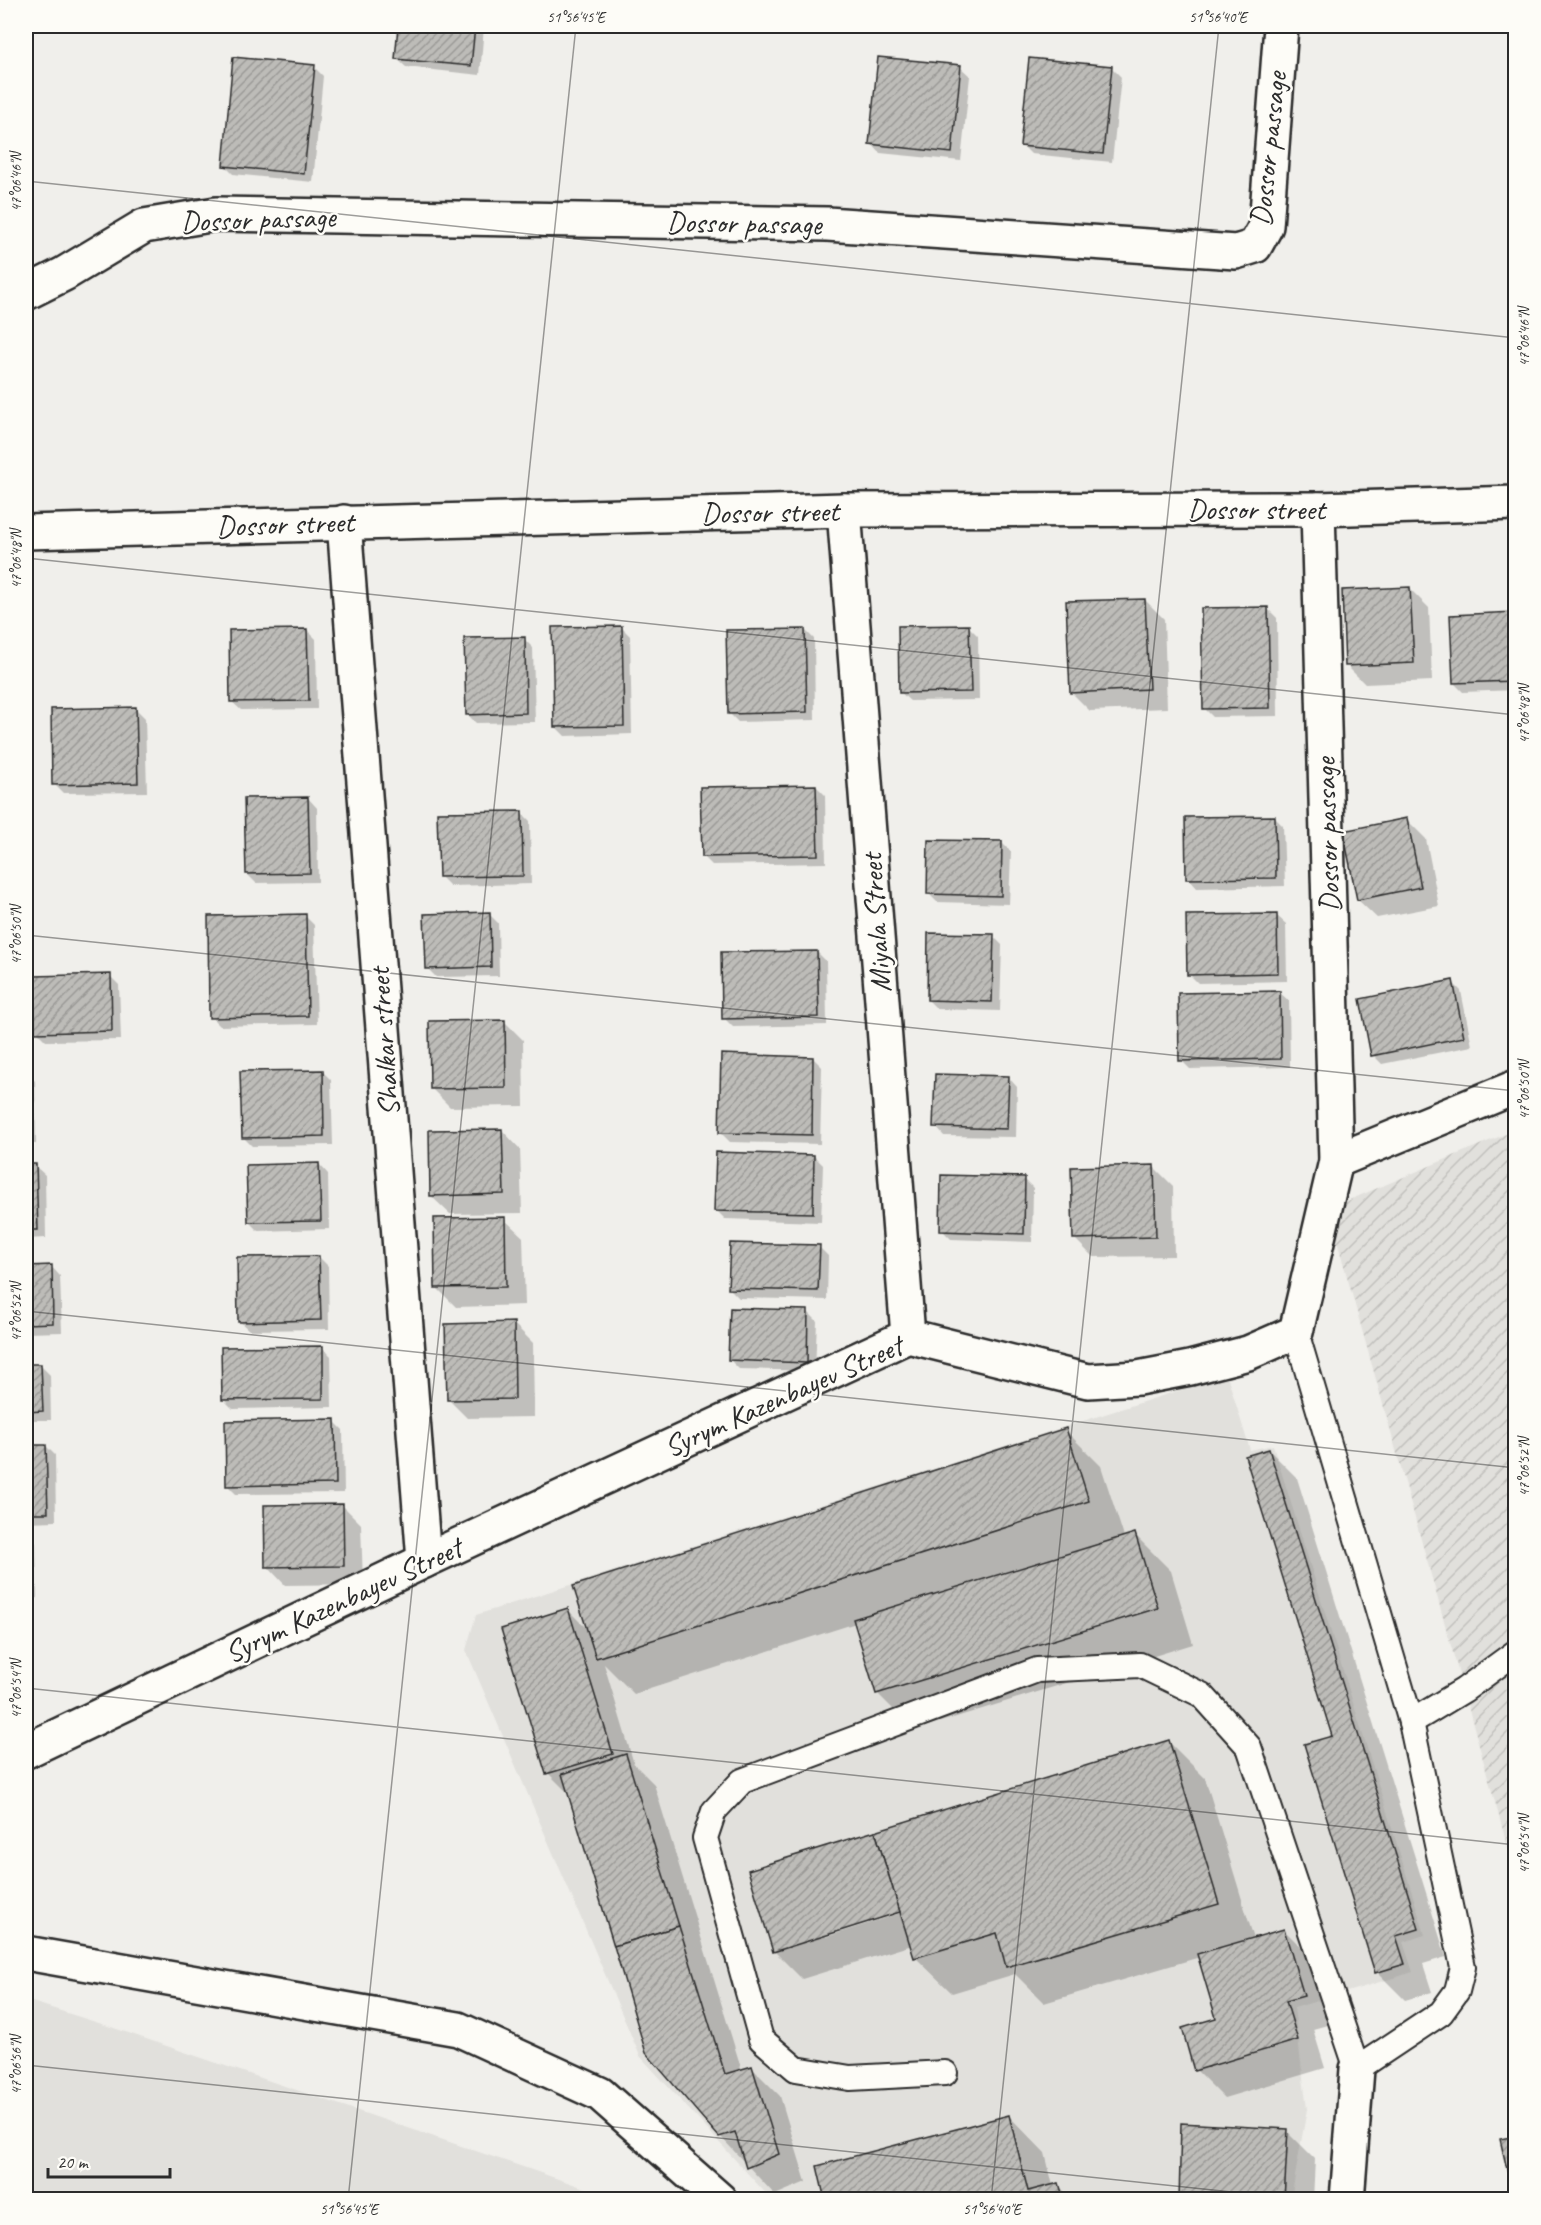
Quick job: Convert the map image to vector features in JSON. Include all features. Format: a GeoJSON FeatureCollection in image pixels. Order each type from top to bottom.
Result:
{"type":"FeatureCollection","features":[{"type":"Feature","properties":{"kind":"street","name":"Dossor passage"},"geometry":{"type":"LineString","coordinates":[[26,293],[64,274],[144,226],[216,214],[827,224],[1236,252],[1255,246],[1266,226],[1281,26]]}},
{"type":"Feature","properties":{"kind":"street","name":"Dossor street"},"geometry":{"type":"LineString","coordinates":[[26,532],[844,510],[1318,509],[1515,503]]}},
{"type":"Feature","properties":{"kind":"street","name":"Dossor passage"},"geometry":{"type":"LineString","coordinates":[[1318,509],[1336,1161]]}},
{"type":"Feature","properties":{"kind":"street","name":"Miyala Street"},"geometry":{"type":"LineString","coordinates":[[844,510],[908,1336]]}},
{"type":"Feature","properties":{"kind":"street","name":"Shalkar street"},"geometry":{"type":"LineString","coordinates":[[344,522],[424,1561]]}},
{"type":"Feature","properties":{"kind":"street"},"geometry":{"type":"LineString","coordinates":[[1296,1332],[1336,1161],[1515,1087]]}},
{"type":"Feature","properties":{"kind":"street","name":"Syrym Kazenbayev Street"},"geometry":{"type":"LineString","coordinates":[[26,1751],[424,1561],[908,1336],[1088,1381],[1138,1378],[1190,1368],[1248,1353],[1296,1332]]}},
{"type":"Feature","properties":{"kind":"street"},"geometry":{"type":"LineString","coordinates":[[26,1953],[458,2029],[600,2094],[720,2199]]}},
{"type":"Feature","properties":{"kind":"street"},"geometry":{"type":"LineString","coordinates":[[1347,2199],[1357,2069]]}},
{"type":"Feature","properties":{"kind":"lane"},"geometry":{"type":"LineString","coordinates":[[945,2073],[850,2078],[796,2069],[761,2039],[705,1838],[714,1811],[742,1781],[1037,1670],[1140,1665],[1202,1695],[1249,1747],[1357,2069],[1441,2013],[1457,1991],[1463,1967],[1411,1722],[1296,1332]]}},
{"type":"Feature","properties":{"kind":"lane"},"geometry":{"type":"LineString","coordinates":[[1411,1722],[1464,1690],[1515,1652]]}},
{"type":"Feature","properties":{"kind":"shaded area"},"geometry":{"type":"Polygon","coordinates":[[[1515,1130],[1515,1873],[1328,1209],[1515,1130]]]}},
{"type":"Feature","properties":{"kind":"shaded area"},"geometry":{"type":"Polygon","coordinates":[[[1227,1375],[1250,1450],[1273,1445],[1425,1935],[1403,1942],[1413,1972],[1294,2008],[1307,2109],[1291,2199],[771,2199],[640,2056],[466,1650],[476,1615],[1227,1375]]]}},
{"type":"Feature","properties":{"kind":"shaded area"},"geometry":{"type":"Polygon","coordinates":[[[26,2000],[105,2025],[617,2199],[26,2199],[26,2000]]]}},
{"type":"Feature","properties":{"kind":"building"},"geometry":{"type":"Polygon","coordinates":[[[398,26],[475,26],[471,66],[395,59],[398,26]]]}},
{"type":"Feature","properties":{"kind":"building"},"geometry":{"type":"Polygon","coordinates":[[[233,57],[315,65],[304,174],[223,166],[233,57]]]}},
{"type":"Feature","properties":{"kind":"building"},"geometry":{"type":"Polygon","coordinates":[[[878,57],[961,65],[952,153],[869,144],[878,57]]]}},
{"type":"Feature","properties":{"kind":"building"},"geometry":{"type":"Polygon","coordinates":[[[1029,58],[1112,66],[1103,154],[1020,146],[1029,58]]]}},
{"type":"Feature","properties":{"kind":"building"},"geometry":{"type":"Polygon","coordinates":[[[1410,587],[1414,663],[1345,666],[1342,590],[1410,587]]]}},
{"type":"Feature","properties":{"kind":"building"},"geometry":{"type":"Polygon","coordinates":[[[1145,599],[1149,689],[1070,693],[1066,601],[1145,599]]]}},
{"type":"Feature","properties":{"kind":"building"},"geometry":{"type":"Polygon","coordinates":[[[1268,607],[1270,708],[1203,709],[1201,608],[1268,607]]]}},
{"type":"Feature","properties":{"kind":"building"},"geometry":{"type":"Polygon","coordinates":[[[1516,612],[1516,681],[1453,683],[1450,615],[1516,612]]]}},
{"type":"Feature","properties":{"kind":"building"},"geometry":{"type":"Polygon","coordinates":[[[969,625],[971,692],[899,693],[898,626],[969,625]]]}},
{"type":"Feature","properties":{"kind":"building"},"geometry":{"type":"Polygon","coordinates":[[[622,626],[624,726],[554,727],[552,627],[622,626]]]}},
{"type":"Feature","properties":{"kind":"building"},"geometry":{"type":"Polygon","coordinates":[[[307,629],[309,701],[230,702],[229,630],[307,629]]]}},
{"type":"Feature","properties":{"kind":"building"},"geometry":{"type":"Polygon","coordinates":[[[805,629],[807,712],[728,714],[726,630],[805,629]]]}},
{"type":"Feature","properties":{"kind":"building"},"geometry":{"type":"Polygon","coordinates":[[[525,637],[526,713],[466,715],[464,638],[525,637]]]}},
{"type":"Feature","properties":{"kind":"building"},"geometry":{"type":"Polygon","coordinates":[[[136,707],[138,783],[52,785],[51,709],[136,707]]]}},
{"type":"Feature","properties":{"kind":"building"},"geometry":{"type":"Polygon","coordinates":[[[816,785],[818,855],[702,857],[700,787],[816,785]]]}},
{"type":"Feature","properties":{"kind":"building"},"geometry":{"type":"Polygon","coordinates":[[[308,797],[310,873],[246,874],[244,798],[308,797]]]}},
{"type":"Feature","properties":{"kind":"building"},"geometry":{"type":"Polygon","coordinates":[[[522,811],[523,876],[439,877],[437,812],[522,811]]]}},
{"type":"Feature","properties":{"kind":"building"},"geometry":{"type":"Polygon","coordinates":[[[1275,816],[1276,878],[1186,879],[1185,817],[1275,816]]]}},
{"type":"Feature","properties":{"kind":"building"},"geometry":{"type":"Polygon","coordinates":[[[1407,818],[1421,887],[1357,900],[1343,831],[1407,818]]]}},
{"type":"Feature","properties":{"kind":"building"},"geometry":{"type":"Polygon","coordinates":[[[928,840],[1002,841],[1001,896],[927,894],[928,840]]]}},
{"type":"Feature","properties":{"kind":"building"},"geometry":{"type":"Polygon","coordinates":[[[490,912],[491,967],[426,969],[424,914],[490,912]]]}},
{"type":"Feature","properties":{"kind":"building"},"geometry":{"type":"Polygon","coordinates":[[[306,914],[308,1016],[209,1018],[208,916],[306,914]]]}},
{"type":"Feature","properties":{"kind":"building"},"geometry":{"type":"Polygon","coordinates":[[[1277,914],[1278,973],[1187,975],[1186,915],[1277,914]]]}},
{"type":"Feature","properties":{"kind":"building"},"geometry":{"type":"Polygon","coordinates":[[[928,933],[994,934],[992,1002],[927,1000],[928,933]]]}},
{"type":"Feature","properties":{"kind":"building"},"geometry":{"type":"Polygon","coordinates":[[[817,951],[819,1017],[722,1019],[721,952],[817,951]]]}},
{"type":"Feature","properties":{"kind":"building"},"geometry":{"type":"Polygon","coordinates":[[[111,974],[112,1031],[35,1033],[34,976],[111,974]]]}},
{"type":"Feature","properties":{"kind":"building"},"geometry":{"type":"Polygon","coordinates":[[[1453,980],[1464,1037],[1371,1056],[1360,999],[1453,980]]]}},
{"type":"Feature","properties":{"kind":"building"},"geometry":{"type":"Polygon","coordinates":[[[1280,991],[1281,1059],[1179,1061],[1178,993],[1280,991]]]}},
{"type":"Feature","properties":{"kind":"building"},"geometry":{"type":"Polygon","coordinates":[[[505,1020],[506,1088],[430,1089],[429,1021],[505,1020]]]}},
{"type":"Feature","properties":{"kind":"building"},"geometry":{"type":"Polygon","coordinates":[[[721,1054],[813,1057],[812,1135],[719,1133],[721,1054]]]}},
{"type":"Feature","properties":{"kind":"building"},"geometry":{"type":"Polygon","coordinates":[[[323,1070],[324,1136],[242,1138],[240,1071],[323,1070]]]}},
{"type":"Feature","properties":{"kind":"building"},"geometry":{"type":"Polygon","coordinates":[[[935,1074],[1009,1076],[1007,1129],[933,1127],[935,1074]]]}},
{"type":"Feature","properties":{"kind":"building"},"geometry":{"type":"Polygon","coordinates":[[[502,1129],[504,1194],[430,1196],[429,1130],[502,1129]]]}},
{"type":"Feature","properties":{"kind":"building"},"geometry":{"type":"Polygon","coordinates":[[[716,1152],[814,1155],[813,1213],[714,1211],[716,1152]]]}},
{"type":"Feature","properties":{"kind":"building"},"geometry":{"type":"Polygon","coordinates":[[[319,1163],[321,1221],[248,1222],[246,1165],[319,1163]]]}},
{"type":"Feature","properties":{"kind":"building"},"geometry":{"type":"Polygon","coordinates":[[[26,1164],[36,1164],[38,1230],[26,1230],[26,1164]]]}},
{"type":"Feature","properties":{"kind":"building"},"geometry":{"type":"Polygon","coordinates":[[[1154,1165],[1156,1237],[1073,1239],[1071,1167],[1154,1165]]]}},
{"type":"Feature","properties":{"kind":"building"},"geometry":{"type":"Polygon","coordinates":[[[941,1175],[1025,1177],[1024,1234],[940,1231],[941,1175]]]}},
{"type":"Feature","properties":{"kind":"building"},"geometry":{"type":"Polygon","coordinates":[[[505,1217],[506,1287],[435,1288],[434,1218],[505,1217]]]}},
{"type":"Feature","properties":{"kind":"building"},"geometry":{"type":"Polygon","coordinates":[[[730,1243],[820,1245],[818,1291],[728,1289],[730,1243]]]}},
{"type":"Feature","properties":{"kind":"building"},"geometry":{"type":"Polygon","coordinates":[[[319,1256],[321,1320],[238,1322],[237,1257],[319,1256]]]}},
{"type":"Feature","properties":{"kind":"building"},"geometry":{"type":"Polygon","coordinates":[[[52,1265],[53,1323],[26,1324],[26,1266],[52,1265]]]}},
{"type":"Feature","properties":{"kind":"building"},"geometry":{"type":"Polygon","coordinates":[[[730,1308],[808,1310],[807,1363],[728,1360],[730,1308]]]}},
{"type":"Feature","properties":{"kind":"building"},"geometry":{"type":"Polygon","coordinates":[[[1516,1321],[1516,1353],[1508,1323],[1516,1321]]]}},
{"type":"Feature","properties":{"kind":"building"},"geometry":{"type":"Polygon","coordinates":[[[514,1322],[515,1399],[447,1400],[445,1324],[514,1322]]]}},
{"type":"Feature","properties":{"kind":"building"},"geometry":{"type":"Polygon","coordinates":[[[323,1346],[323,1399],[222,1400],[221,1347],[323,1346]]]}},
{"type":"Feature","properties":{"kind":"building"},"geometry":{"type":"Polygon","coordinates":[[[26,1364],[41,1364],[43,1411],[26,1412],[26,1364]]]}},
{"type":"Feature","properties":{"kind":"building"},"geometry":{"type":"Polygon","coordinates":[[[335,1419],[336,1484],[226,1486],[225,1421],[335,1419]]]}},
{"type":"Feature","properties":{"kind":"building"},"geometry":{"type":"Polygon","coordinates":[[[1066,1428],[1089,1501],[596,1658],[573,1586],[1066,1428]]]}},
{"type":"Feature","properties":{"kind":"building"},"geometry":{"type":"Polygon","coordinates":[[[26,1445],[46,1445],[48,1513],[26,1513],[26,1445]]]}},
{"type":"Feature","properties":{"kind":"building"},"geometry":{"type":"Polygon","coordinates":[[[1269,1449],[1419,1929],[1396,1936],[1405,1964],[1375,1973],[1304,1744],[1332,1736],[1245,1456],[1269,1449]]]}},
{"type":"Feature","properties":{"kind":"building"},"geometry":{"type":"Polygon","coordinates":[[[343,1504],[344,1566],[265,1567],[264,1505],[343,1504]]]}},
{"type":"Feature","properties":{"kind":"building"},"geometry":{"type":"Polygon","coordinates":[[[27,1532],[28,1590],[26,1590],[27,1532]]]}},
{"type":"Feature","properties":{"kind":"building"},"geometry":{"type":"Polygon","coordinates":[[[1135,1533],[1158,1608],[876,1694],[853,1619],[1135,1533]]]}},
{"type":"Feature","properties":{"kind":"building"},"geometry":{"type":"Polygon","coordinates":[[[568,1608],[613,1754],[546,1774],[501,1629],[568,1608]]]}},
{"type":"Feature","properties":{"kind":"building"},"geometry":{"type":"Polygon","coordinates":[[[1169,1740],[1219,1904],[1006,1967],[997,1933],[914,1958],[875,1831],[1169,1740]]]}},
{"type":"Feature","properties":{"kind":"building"},"geometry":{"type":"Polygon","coordinates":[[[626,1754],[679,1926],[614,1946],[562,1774],[626,1754]]]}},
{"type":"Feature","properties":{"kind":"building"},"geometry":{"type":"Polygon","coordinates":[[[875,1831],[900,1912],[773,1952],[748,1870],[875,1831]]]}},
{"type":"Feature","properties":{"kind":"building"},"geometry":{"type":"Polygon","coordinates":[[[679,1926],[725,2074],[752,2066],[779,2154],[746,2168],[735,2132],[719,2137],[646,2053],[614,1946],[679,1926]]]}},
{"type":"Feature","properties":{"kind":"building"},"geometry":{"type":"Polygon","coordinates":[[[1284,1929],[1304,1996],[1286,2001],[1298,2040],[1194,2071],[1182,2028],[1216,2018],[1197,1954],[1284,1929]]]}},
{"type":"Feature","properties":{"kind":"building"},"geometry":{"type":"Polygon","coordinates":[[[1009,2115],[1028,2191],[1059,2183],[1064,2200],[825,2200],[817,2166],[1009,2115]]]}},
{"type":"Feature","properties":{"kind":"building"},"geometry":{"type":"Polygon","coordinates":[[[1181,2123],[1288,2129],[1284,2200],[1179,2200],[1181,2123]]]}},
{"type":"Feature","properties":{"kind":"building"},"geometry":{"type":"Polygon","coordinates":[[[1516,2136],[1516,2200],[1514,2200],[1500,2139],[1516,2136]]]}}]}
